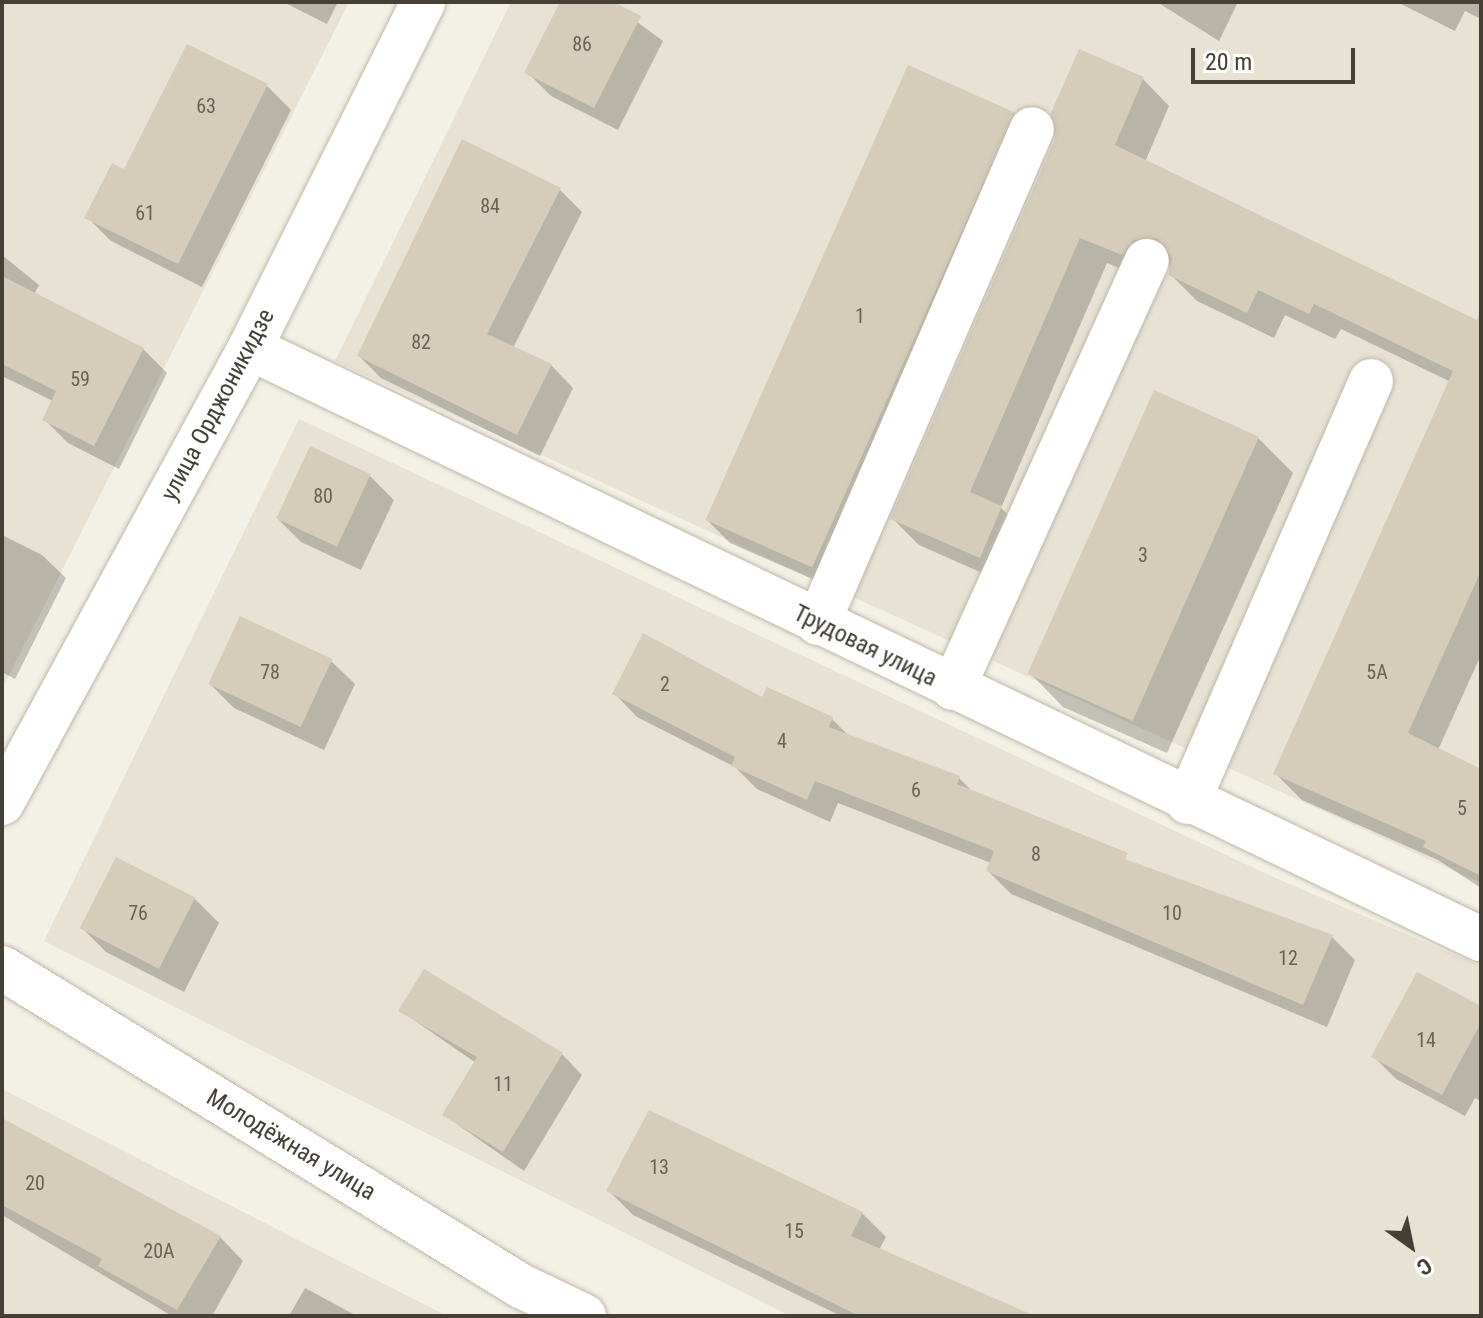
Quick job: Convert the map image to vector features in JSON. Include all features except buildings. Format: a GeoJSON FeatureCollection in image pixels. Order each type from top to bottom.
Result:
{"type":"FeatureCollection","features":[{"type":"Feature","properties":{"kind":"street","name":"улица Орджоникидзе"},"geometry":{"type":"LineString","coordinates":[[2,803],[250,348],[423,2]]}},
{"type":"Feature","properties":{"kind":"street"},"geometry":{"type":"LineString","coordinates":[[818,623],[1032,129]]}},
{"type":"Feature","properties":{"kind":"street"},"geometry":{"type":"LineString","coordinates":[[953,688],[1147,261]]}},
{"type":"Feature","properties":{"kind":"street","name":"Трудовая улица"},"geometry":{"type":"LineString","coordinates":[[250,348],[1188,802],[1481,939]]}},
{"type":"Feature","properties":{"kind":"street"},"geometry":{"type":"LineString","coordinates":[[1188,802],[1371,381]]}},
{"type":"Feature","properties":{"kind":"street","name":"Молодёжная улица"},"geometry":{"type":"LineString","coordinates":[[2,968],[507,1278],[584,1316]]}},
{"type":"Feature","properties":{"kind":"shaded area"},"geometry":{"type":"Polygon","coordinates":[[[2,2],[349,2],[2,689],[2,2]]]}},
{"type":"Feature","properties":{"kind":"shaded area"},"geometry":{"type":"Polygon","coordinates":[[[511,2],[1481,2],[1481,883],[335,361],[511,2]]]}},
{"type":"Feature","properties":{"kind":"shaded area"},"geometry":{"type":"Polygon","coordinates":[[[299,419],[1271,876],[1481,966],[1481,1316],[790,1316],[44,941],[299,419]]]}},
{"type":"Feature","properties":{"kind":"shaded area"},"geometry":{"type":"Polygon","coordinates":[[[2,1089],[447,1316],[2,1316],[2,1089]]]}}]}
